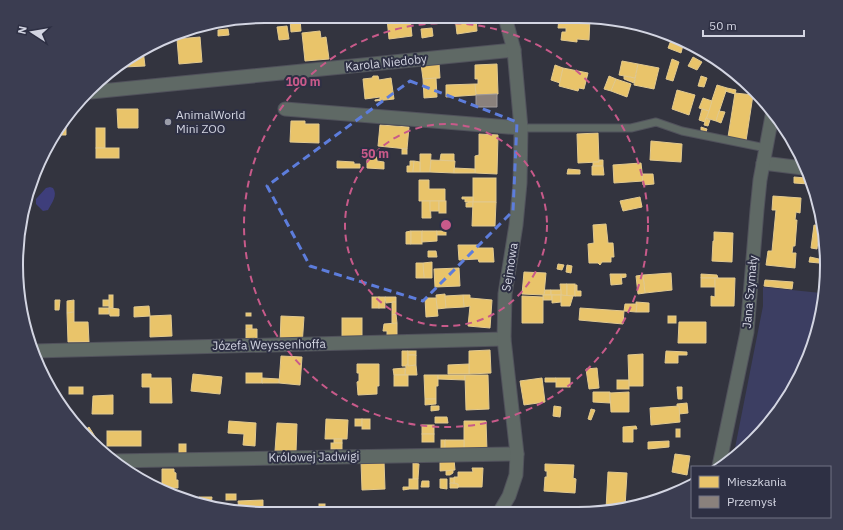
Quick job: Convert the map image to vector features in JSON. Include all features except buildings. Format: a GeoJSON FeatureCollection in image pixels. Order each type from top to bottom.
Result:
{"type":"FeatureCollection","features":[{"type":"Feature","properties":{"kind":"street","name":"Sejmowa"},"geometry":{"type":"LineString","coordinates":[[503,507],[509,496],[516,474],[517,454],[504,339],[505,294],[516,225],[520,183],[521,128],[514,50],[506,23]]}},
{"type":"Feature","properties":{"kind":"street","name":"Karola Niedoby"},"geometry":{"type":"LineString","coordinates":[[97,91],[514,50]]}},
{"type":"Feature","properties":{"kind":"street"},"geometry":{"type":"LineString","coordinates":[[285,109],[521,128]]}},
{"type":"Feature","properties":{"kind":"street","name":"Jana Szymały"},"geometry":{"type":"LineString","coordinates":[[723,458],[747,332],[757,210],[763,163],[771,120]]}},
{"type":"Feature","properties":{"kind":"street"},"geometry":{"type":"LineString","coordinates":[[763,163],[800,168]]}},
{"type":"Feature","properties":{"kind":"street","name":"Józefa Weyssenhoffa"},"geometry":{"type":"LineString","coordinates":[[39,351],[504,339]]}},
{"type":"Feature","properties":{"kind":"street","name":"Królowej Jadwigi"},"geometry":{"type":"LineString","coordinates":[[123,461],[517,454]]}},
{"type":"Feature","properties":{"kind":"lane"},"geometry":{"type":"LineString","coordinates":[[521,128],[631,128],[656,122],[682,131],[766,148]]}},
{"type":"Feature","properties":{"kind":"highlighted area"},"geometry":{"type":"Polygon","coordinates":[[[410,81],[517,122],[513,211],[423,301],[310,266],[267,186],[410,81]]]}},
{"type":"Feature","properties":{"kind":"shaded area"},"geometry":{"type":"Polygon","coordinates":[[[46,188],[53,188],[55,193],[54,199],[48,210],[43,211],[36,204],[36,199],[46,188]]]}},
{"type":"Feature","properties":{"kind":"shaded area"},"geometry":{"type":"Polygon","coordinates":[[[763,287],[818,293],[812,328],[802,358],[788,386],[760,425],[735,450],[763,306],[763,287]]]}},
{"type":"Feature","properties":{"kind":"place","name":"AnimalWorld Mini ZOO"},"geometry":{"type":"Point","coordinates":[168,122]}}]}
